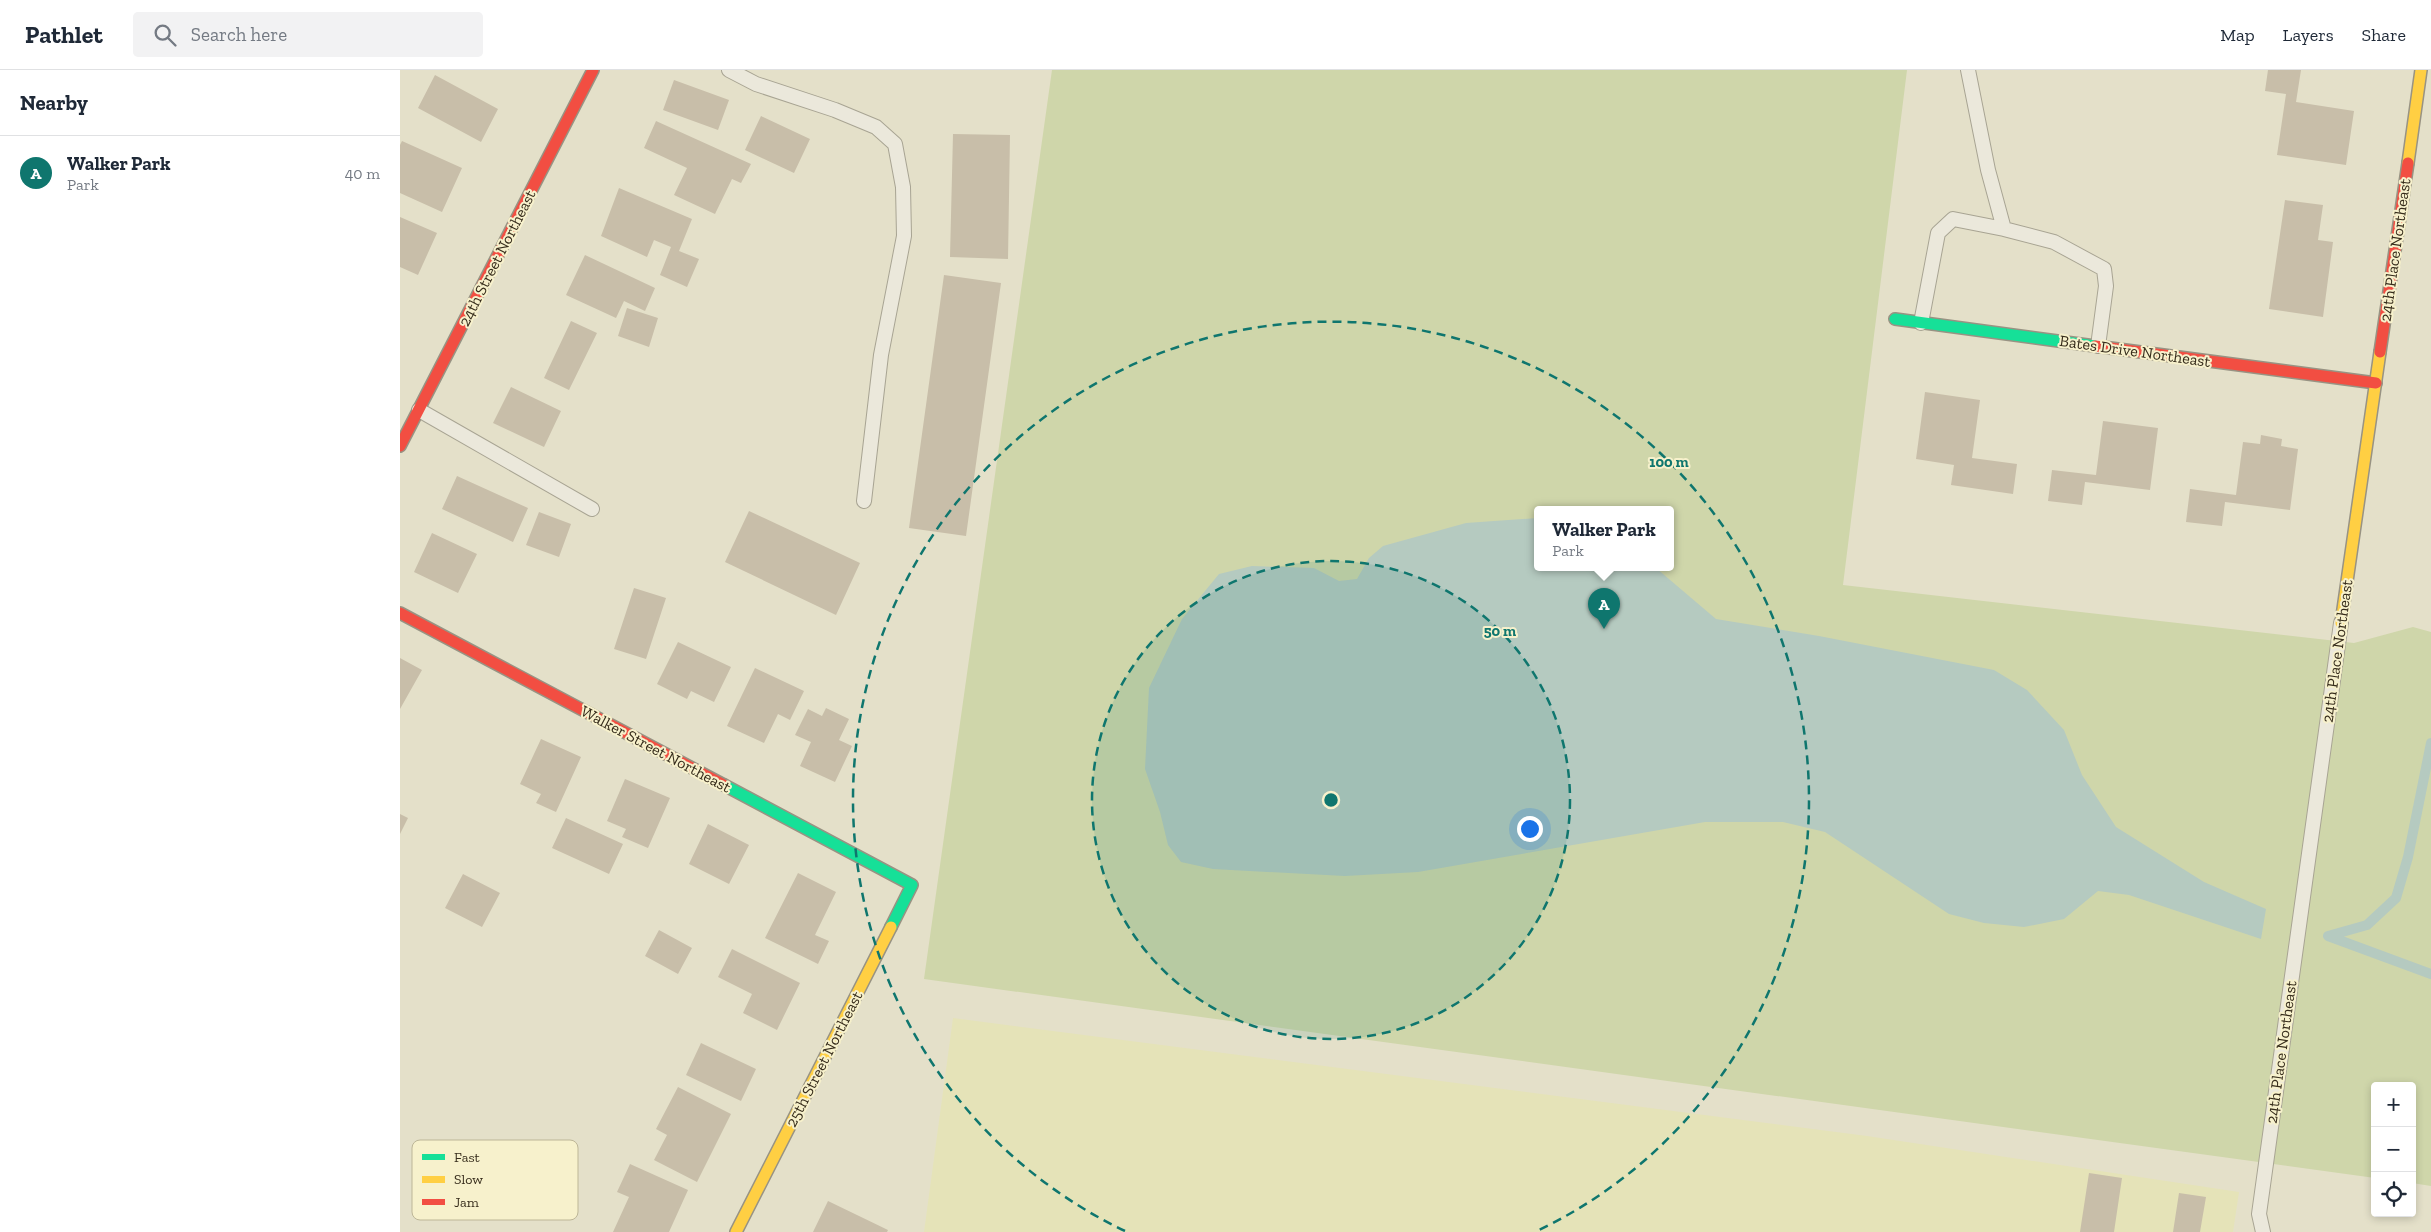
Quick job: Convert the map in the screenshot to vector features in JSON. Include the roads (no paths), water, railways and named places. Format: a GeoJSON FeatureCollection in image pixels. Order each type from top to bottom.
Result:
{"type":"FeatureCollection","features":[{"type":"Feature","properties":{"kind":"street","name":"24th Street Northeast"},"geometry":{"type":"LineString","coordinates":[[400,446],[593,70]]}},
{"type":"Feature","properties":{"kind":"street","name":"24th Place Northeast"},"geometry":{"type":"LineString","coordinates":[[2341,623],[2421,70]]}},
{"type":"Feature","properties":{"kind":"street","name":"Bates Drive Northeast"},"geometry":{"type":"LineString","coordinates":[[1894,319],[2376,383]]}},
{"type":"Feature","properties":{"kind":"street","name":"Walker Street Northeast"},"geometry":{"type":"LineString","coordinates":[[400,613],[912,885]]}},
{"type":"Feature","properties":{"kind":"street","name":"25th Street Northeast"},"geometry":{"type":"LineString","coordinates":[[736,1232],[912,885]]}},
{"type":"Feature","properties":{"kind":"lane"},"geometry":{"type":"LineString","coordinates":[[729,70],[756,84],[835,110],[876,127],[895,144],[903,187],[904,236],[881,355],[864,501]]}},
{"type":"Feature","properties":{"kind":"lane"},"geometry":{"type":"LineString","coordinates":[[1968,70],[1988,170],[2004,228]]}},
{"type":"Feature","properties":{"kind":"lane"},"geometry":{"type":"LineString","coordinates":[[1921,323],[1938,233],[1953,219],[2004,228],[2054,242],[2104,269],[2106,286],[2098,346]]}},
{"type":"Feature","properties":{"kind":"lane"},"geometry":{"type":"LineString","coordinates":[[419,410],[592,509]]}},
{"type":"Feature","properties":{"kind":"lane","name":"24th Place Northeast"},"geometry":{"type":"LineString","coordinates":[[2263,1232],[2259,1214],[2341,623]]}},
{"type":"Feature","properties":{"kind":"waterway"},"geometry":{"type":"LineString","coordinates":[[2328,936],[2367,925],[2396,898],[2408,857],[2431,743]]}},
{"type":"Feature","properties":{"kind":"waterway"},"geometry":{"type":"LineString","coordinates":[[2328,936],[2431,974]]}},
{"type":"Feature","properties":{"kind":"place","name":"Walker Park"},"geometry":{"type":"Point","coordinates":[1604,629]}}]}
